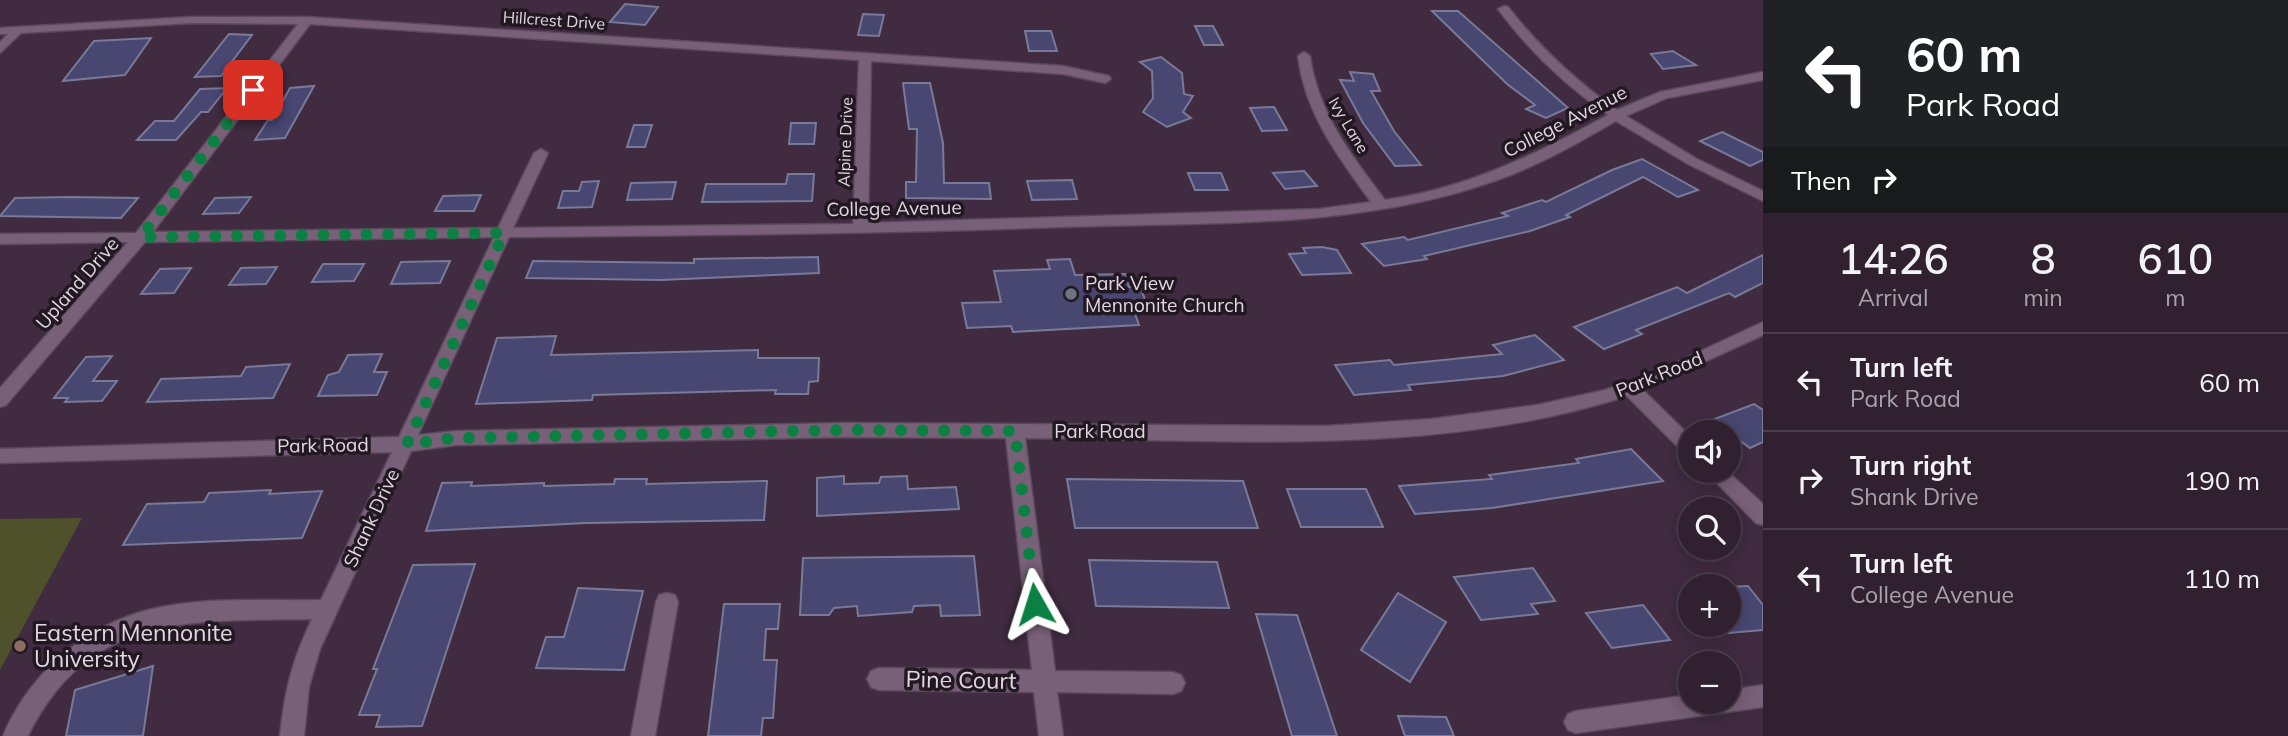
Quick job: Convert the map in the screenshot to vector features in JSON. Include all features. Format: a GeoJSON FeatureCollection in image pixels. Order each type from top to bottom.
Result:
{"type":"FeatureCollection","features":[{"type":"Feature","properties":{"kind":"street"},"geometry":{"type":"LineString","coordinates":[[1504,9],[1544,57],[1574,83],[1619,115],[1702,166],[1763,197]]}},
{"type":"Feature","properties":{"kind":"street","name":"Hillcrest Drive"},"geometry":{"type":"LineString","coordinates":[[0,31],[192,20],[307,20],[1063,70],[1105,79]]}},
{"type":"Feature","properties":{"kind":"street","name":"Upland Drive"},"geometry":{"type":"LineString","coordinates":[[0,400],[141,237],[307,20]]}},
{"type":"Feature","properties":{"kind":"street"},"geometry":{"type":"LineString","coordinates":[[0,49],[18,30]]}},
{"type":"Feature","properties":{"kind":"street","name":"Ivy Lane"},"geometry":{"type":"LineString","coordinates":[[1304,56],[1305,73],[1321,117],[1381,205]]}},
{"type":"Feature","properties":{"kind":"street","name":"Alpine Drive"},"geometry":{"type":"LineString","coordinates":[[860,228],[865,57]]}},
{"type":"Feature","properties":{"kind":"street","name":"College Avenue"},"geometry":{"type":"LineString","coordinates":[[0,239],[860,228],[1226,219],[1320,213],[1381,205],[1442,192],[1515,169],[1619,115],[1671,93],[1763,76]]}},
{"type":"Feature","properties":{"kind":"street","name":"Shank Drive"},"geometry":{"type":"LineString","coordinates":[[292,736],[299,680],[328,609],[541,153]]}},
{"type":"Feature","properties":{"kind":"street","name":"Park Road"},"geometry":{"type":"LineString","coordinates":[[0,456],[407,444],[456,438],[846,430],[1326,433],[1393,430],[1483,422],[1605,396],[1696,361],[1763,328]]}},
{"type":"Feature","properties":{"kind":"street"},"geometry":{"type":"LineString","coordinates":[[1629,388],[1678,435]]}},
{"type":"Feature","properties":{"kind":"street"},"geometry":{"type":"LineString","coordinates":[[1015,431],[1051,736]]}},
{"type":"Feature","properties":{"kind":"street"},"geometry":{"type":"LineString","coordinates":[[1728,483],[1763,517]]}},
{"type":"Feature","properties":{"kind":"street"},"geometry":{"type":"LineString","coordinates":[[643,736],[667,602]]}},
{"type":"Feature","properties":{"kind":"street"},"geometry":{"type":"LineString","coordinates":[[15,736],[36,695],[58,672],[100,641],[133,625],[182,614],[328,609]]}},
{"type":"Feature","properties":{"kind":"street","name":"Pine Court"},"geometry":{"type":"LineString","coordinates":[[879,679],[1172,683]]}},
{"type":"Feature","properties":{"kind":"street"},"geometry":{"type":"LineString","coordinates":[[1741,699],[1763,696]]}},
{"type":"Feature","properties":{"kind":"street"},"geometry":{"type":"LineString","coordinates":[[1576,722],[1678,708]]}},
{"type":"Feature","properties":{"kind":"green space"},"geometry":{"type":"Polygon","coordinates":[[[82,518],[0,670],[0,519],[82,518]]]}},
{"type":"Feature","properties":{"kind":"building"},"geometry":{"type":"Polygon","coordinates":[[[625,4],[658,7],[645,25],[610,22],[625,4]]]}},
{"type":"Feature","properties":{"kind":"building"},"geometry":{"type":"Polygon","coordinates":[[[1432,11],[1458,11],[1568,108],[1546,118],[1526,109],[1535,105],[1507,84],[1432,11]]]}},
{"type":"Feature","properties":{"kind":"building"},"geometry":{"type":"Polygon","coordinates":[[[863,14],[884,15],[879,36],[858,35],[863,14]]]}},
{"type":"Feature","properties":{"kind":"building"},"geometry":{"type":"Polygon","coordinates":[[[1195,26],[1213,26],[1223,45],[1204,45],[1195,26]]]}},
{"type":"Feature","properties":{"kind":"building"},"geometry":{"type":"Polygon","coordinates":[[[1025,31],[1051,31],[1057,51],[1029,51],[1025,31]]]}},
{"type":"Feature","properties":{"kind":"building"},"geometry":{"type":"Polygon","coordinates":[[[229,34],[252,35],[221,76],[195,77],[229,34]]]}},
{"type":"Feature","properties":{"kind":"building"},"geometry":{"type":"Polygon","coordinates":[[[151,38],[125,75],[63,81],[94,41],[151,38]]]}},
{"type":"Feature","properties":{"kind":"building"},"geometry":{"type":"Polygon","coordinates":[[[1673,51],[1696,65],[1663,69],[1651,54],[1673,51]]]}},
{"type":"Feature","properties":{"kind":"building"},"geometry":{"type":"Polygon","coordinates":[[[1161,57],[1182,73],[1184,94],[1193,96],[1183,112],[1191,118],[1167,127],[1143,112],[1153,98],[1152,71],[1140,62],[1161,57]]]}},
{"type":"Feature","properties":{"kind":"building"},"geometry":{"type":"Polygon","coordinates":[[[1350,72],[1373,74],[1380,91],[1371,91],[1394,131],[1421,165],[1395,166],[1363,123],[1340,80],[1354,81],[1350,72]]]}},
{"type":"Feature","properties":{"kind":"building"},"geometry":{"type":"Polygon","coordinates":[[[903,83],[930,83],[943,143],[944,183],[989,183],[991,199],[906,198],[906,182],[916,182],[917,129],[909,129],[903,83]]]}},
{"type":"Feature","properties":{"kind":"building"},"geometry":{"type":"Polygon","coordinates":[[[314,86],[285,138],[255,140],[268,120],[272,120],[290,88],[314,86]]]}},
{"type":"Feature","properties":{"kind":"building"},"geometry":{"type":"Polygon","coordinates":[[[227,88],[208,112],[201,112],[176,140],[137,140],[155,121],[174,121],[200,89],[227,88]]]}},
{"type":"Feature","properties":{"kind":"building"},"geometry":{"type":"Polygon","coordinates":[[[1274,107],[1287,130],[1262,131],[1250,108],[1274,107]]]}},
{"type":"Feature","properties":{"kind":"building"},"geometry":{"type":"Polygon","coordinates":[[[791,123],[816,123],[814,144],[789,144],[791,123]]]}},
{"type":"Feature","properties":{"kind":"building"},"geometry":{"type":"Polygon","coordinates":[[[634,125],[652,125],[645,147],[627,147],[634,125]]]}},
{"type":"Feature","properties":{"kind":"building"},"geometry":{"type":"Polygon","coordinates":[[[1722,132],[1763,152],[1763,160],[1750,166],[1700,141],[1722,132]]]}},
{"type":"Feature","properties":{"kind":"building"},"geometry":{"type":"Polygon","coordinates":[[[1642,159],[1698,190],[1678,197],[1643,177],[1566,215],[1570,217],[1530,231],[1424,256],[1427,259],[1384,266],[1362,244],[1404,237],[1408,240],[1508,216],[1502,213],[1542,200],[1546,202],[1612,170],[1642,159]]]}},
{"type":"Feature","properties":{"kind":"building"},"geometry":{"type":"Polygon","coordinates":[[[1304,171],[1317,186],[1285,189],[1273,173],[1304,171]]]}},
{"type":"Feature","properties":{"kind":"building"},"geometry":{"type":"Polygon","coordinates":[[[1188,173],[1221,173],[1228,190],[1195,190],[1188,173]]]}},
{"type":"Feature","properties":{"kind":"building"},"geometry":{"type":"Polygon","coordinates":[[[788,174],[814,174],[812,201],[702,202],[706,184],[786,184],[788,174]]]}},
{"type":"Feature","properties":{"kind":"building"},"geometry":{"type":"Polygon","coordinates":[[[1072,180],[1077,199],[1032,200],[1027,181],[1072,180]]]}},
{"type":"Feature","properties":{"kind":"building"},"geometry":{"type":"Polygon","coordinates":[[[599,181],[592,207],[558,208],[563,191],[579,191],[582,182],[599,181]]]}},
{"type":"Feature","properties":{"kind":"building"},"geometry":{"type":"Polygon","coordinates":[[[676,182],[672,199],[627,200],[631,183],[676,182]]]}},
{"type":"Feature","properties":{"kind":"building"},"geometry":{"type":"Polygon","coordinates":[[[481,195],[474,211],[435,211],[443,196],[481,195]]]}},
{"type":"Feature","properties":{"kind":"building"},"geometry":{"type":"Polygon","coordinates":[[[251,197],[239,213],[203,214],[215,198],[251,197]]]}},
{"type":"Feature","properties":{"kind":"building"},"geometry":{"type":"Polygon","coordinates":[[[15,198],[138,198],[121,218],[0,216],[15,198]]]}},
{"type":"Feature","properties":{"kind":"building"},"geometry":{"type":"Polygon","coordinates":[[[1322,247],[1337,250],[1351,273],[1302,275],[1289,254],[1306,253],[1303,248],[1322,247]]]}},
{"type":"Feature","properties":{"kind":"building"},"geometry":{"type":"Polygon","coordinates":[[[1763,255],[1763,283],[1735,297],[1729,293],[1636,330],[1642,334],[1604,349],[1574,327],[1677,287],[1687,293],[1763,255]]]}},
{"type":"Feature","properties":{"kind":"building"},"geometry":{"type":"Polygon","coordinates":[[[818,257],[819,273],[661,280],[526,278],[533,261],[694,263],[694,259],[818,257]]]}},
{"type":"Feature","properties":{"kind":"building","name":"Park View Mennonite Church"},"geometry":{"type":"Polygon","coordinates":[[[1070,259],[1075,275],[1125,274],[1129,287],[1140,286],[1149,310],[1134,311],[1139,325],[1013,332],[1011,326],[967,328],[962,303],[1001,302],[994,271],[1050,269],[1047,260],[1070,259]]]}},
{"type":"Feature","properties":{"kind":"building"},"geometry":{"type":"Polygon","coordinates":[[[450,261],[440,283],[391,284],[401,262],[450,261]]]}},
{"type":"Feature","properties":{"kind":"building"},"geometry":{"type":"Polygon","coordinates":[[[323,264],[364,264],[354,281],[312,282],[323,264]]]}},
{"type":"Feature","properties":{"kind":"building"},"geometry":{"type":"Polygon","coordinates":[[[277,267],[266,284],[229,285],[241,268],[277,267]]]}},
{"type":"Feature","properties":{"kind":"building"},"geometry":{"type":"Polygon","coordinates":[[[191,268],[174,293],[141,294],[160,269],[191,268]]]}},
{"type":"Feature","properties":{"kind":"building"},"geometry":{"type":"Polygon","coordinates":[[[1535,335],[1564,360],[1503,376],[1408,385],[1411,390],[1354,395],[1335,365],[1390,360],[1394,365],[1502,354],[1493,345],[1535,335]]]}},
{"type":"Feature","properties":{"kind":"building"},"geometry":{"type":"Polygon","coordinates":[[[556,336],[551,355],[758,350],[758,358],[819,358],[818,381],[809,382],[808,394],[775,394],[776,390],[593,395],[592,400],[476,404],[497,338],[556,336]]]}},
{"type":"Feature","properties":{"kind":"building"},"geometry":{"type":"Polygon","coordinates":[[[382,354],[374,372],[387,372],[377,395],[318,396],[328,375],[339,372],[348,355],[382,354]]]}},
{"type":"Feature","properties":{"kind":"building"},"geometry":{"type":"Polygon","coordinates":[[[112,356],[93,381],[117,381],[102,401],[65,402],[68,398],[54,398],[86,357],[112,356]]]}},
{"type":"Feature","properties":{"kind":"building"},"geometry":{"type":"Polygon","coordinates":[[[290,364],[273,398],[147,402],[161,379],[241,376],[246,367],[290,364]]]}},
{"type":"Feature","properties":{"kind":"building"},"geometry":{"type":"Polygon","coordinates":[[[1754,404],[1763,410],[1763,442],[1750,448],[1741,441],[1741,420],[1712,420],[1754,404]]]}},
{"type":"Feature","properties":{"kind":"building"},"geometry":{"type":"Polygon","coordinates":[[[1631,449],[1663,481],[1492,508],[1415,514],[1399,486],[1492,479],[1489,475],[1579,463],[1576,459],[1631,449]]]}},
{"type":"Feature","properties":{"kind":"building"},"geometry":{"type":"Polygon","coordinates":[[[844,476],[844,484],[879,483],[881,477],[907,476],[908,489],[956,487],[959,509],[817,516],[817,478],[844,476]]]}},
{"type":"Feature","properties":{"kind":"building"},"geometry":{"type":"Polygon","coordinates":[[[615,479],[647,479],[646,484],[767,481],[764,520],[586,523],[426,531],[442,483],[472,482],[471,486],[544,483],[544,486],[614,484],[615,479]]]}},
{"type":"Feature","properties":{"kind":"building"},"geometry":{"type":"Polygon","coordinates":[[[1067,479],[1243,481],[1258,528],[1075,528],[1067,479]]]}},
{"type":"Feature","properties":{"kind":"building"},"geometry":{"type":"Polygon","coordinates":[[[1287,489],[1366,489],[1383,527],[1301,527],[1287,489]]]}},
{"type":"Feature","properties":{"kind":"building"},"geometry":{"type":"Polygon","coordinates":[[[271,490],[269,494],[322,491],[302,538],[123,545],[147,504],[204,502],[209,493],[271,490]]]}},
{"type":"Feature","properties":{"kind":"building"},"geometry":{"type":"Polygon","coordinates":[[[974,556],[980,615],[941,616],[940,605],[914,606],[912,612],[858,616],[857,606],[834,608],[829,615],[800,615],[803,558],[974,556]]]}},
{"type":"Feature","properties":{"kind":"building"},"geometry":{"type":"Polygon","coordinates":[[[1089,560],[1217,562],[1229,608],[1096,606],[1089,560]]]}},
{"type":"Feature","properties":{"kind":"building"},"geometry":{"type":"Polygon","coordinates":[[[475,564],[422,726],[376,727],[380,715],[359,715],[377,669],[373,669],[413,565],[475,564]]]}},
{"type":"Feature","properties":{"kind":"building"},"geometry":{"type":"Polygon","coordinates":[[[1533,568],[1555,601],[1531,604],[1538,614],[1481,620],[1454,577],[1533,568]]]}},
{"type":"Feature","properties":{"kind":"building"},"geometry":{"type":"Polygon","coordinates":[[[1741,586],[1748,586],[1763,605],[1763,630],[1741,632],[1741,586]]]}},
{"type":"Feature","properties":{"kind":"building"},"geometry":{"type":"Polygon","coordinates":[[[578,588],[643,591],[624,670],[536,668],[546,637],[564,637],[578,588]]]}},
{"type":"Feature","properties":{"kind":"building"},"geometry":{"type":"Polygon","coordinates":[[[1398,593],[1446,622],[1410,682],[1361,650],[1398,593]]]}},
{"type":"Feature","properties":{"kind":"building"},"geometry":{"type":"Polygon","coordinates":[[[724,604],[780,604],[778,629],[766,629],[764,660],[777,660],[773,718],[763,718],[761,736],[708,736],[724,604]]]}},
{"type":"Feature","properties":{"kind":"building"},"geometry":{"type":"Polygon","coordinates":[[[1643,605],[1670,640],[1612,648],[1586,613],[1643,605]]]}},
{"type":"Feature","properties":{"kind":"building"},"geometry":{"type":"Polygon","coordinates":[[[1256,614],[1297,615],[1337,736],[1292,736],[1256,614]]]}},
{"type":"Feature","properties":{"kind":"building"},"geometry":{"type":"Polygon","coordinates":[[[153,666],[143,736],[66,736],[75,690],[153,666]]]}},
{"type":"Feature","properties":{"kind":"building"},"geometry":{"type":"Polygon","coordinates":[[[1398,716],[1446,717],[1454,736],[1405,736],[1398,716]]]}},
{"type":"Feature","properties":{"kind":"place","name":"Park View Mennonite Church"},"geometry":{"type":"Point","coordinates":[1071,294]}},
{"type":"Feature","properties":{"kind":"place","name":"Eastern Mennonite University"},"geometry":{"type":"Point","coordinates":[20,646]}},
{"type":"Feature","properties":{"kind":"route"},"geometry":{"type":"LineString","coordinates":[[253,90],[141,237],[504,233],[407,444],[456,438],[846,430],[1015,431],[1035,604]]}}]}
